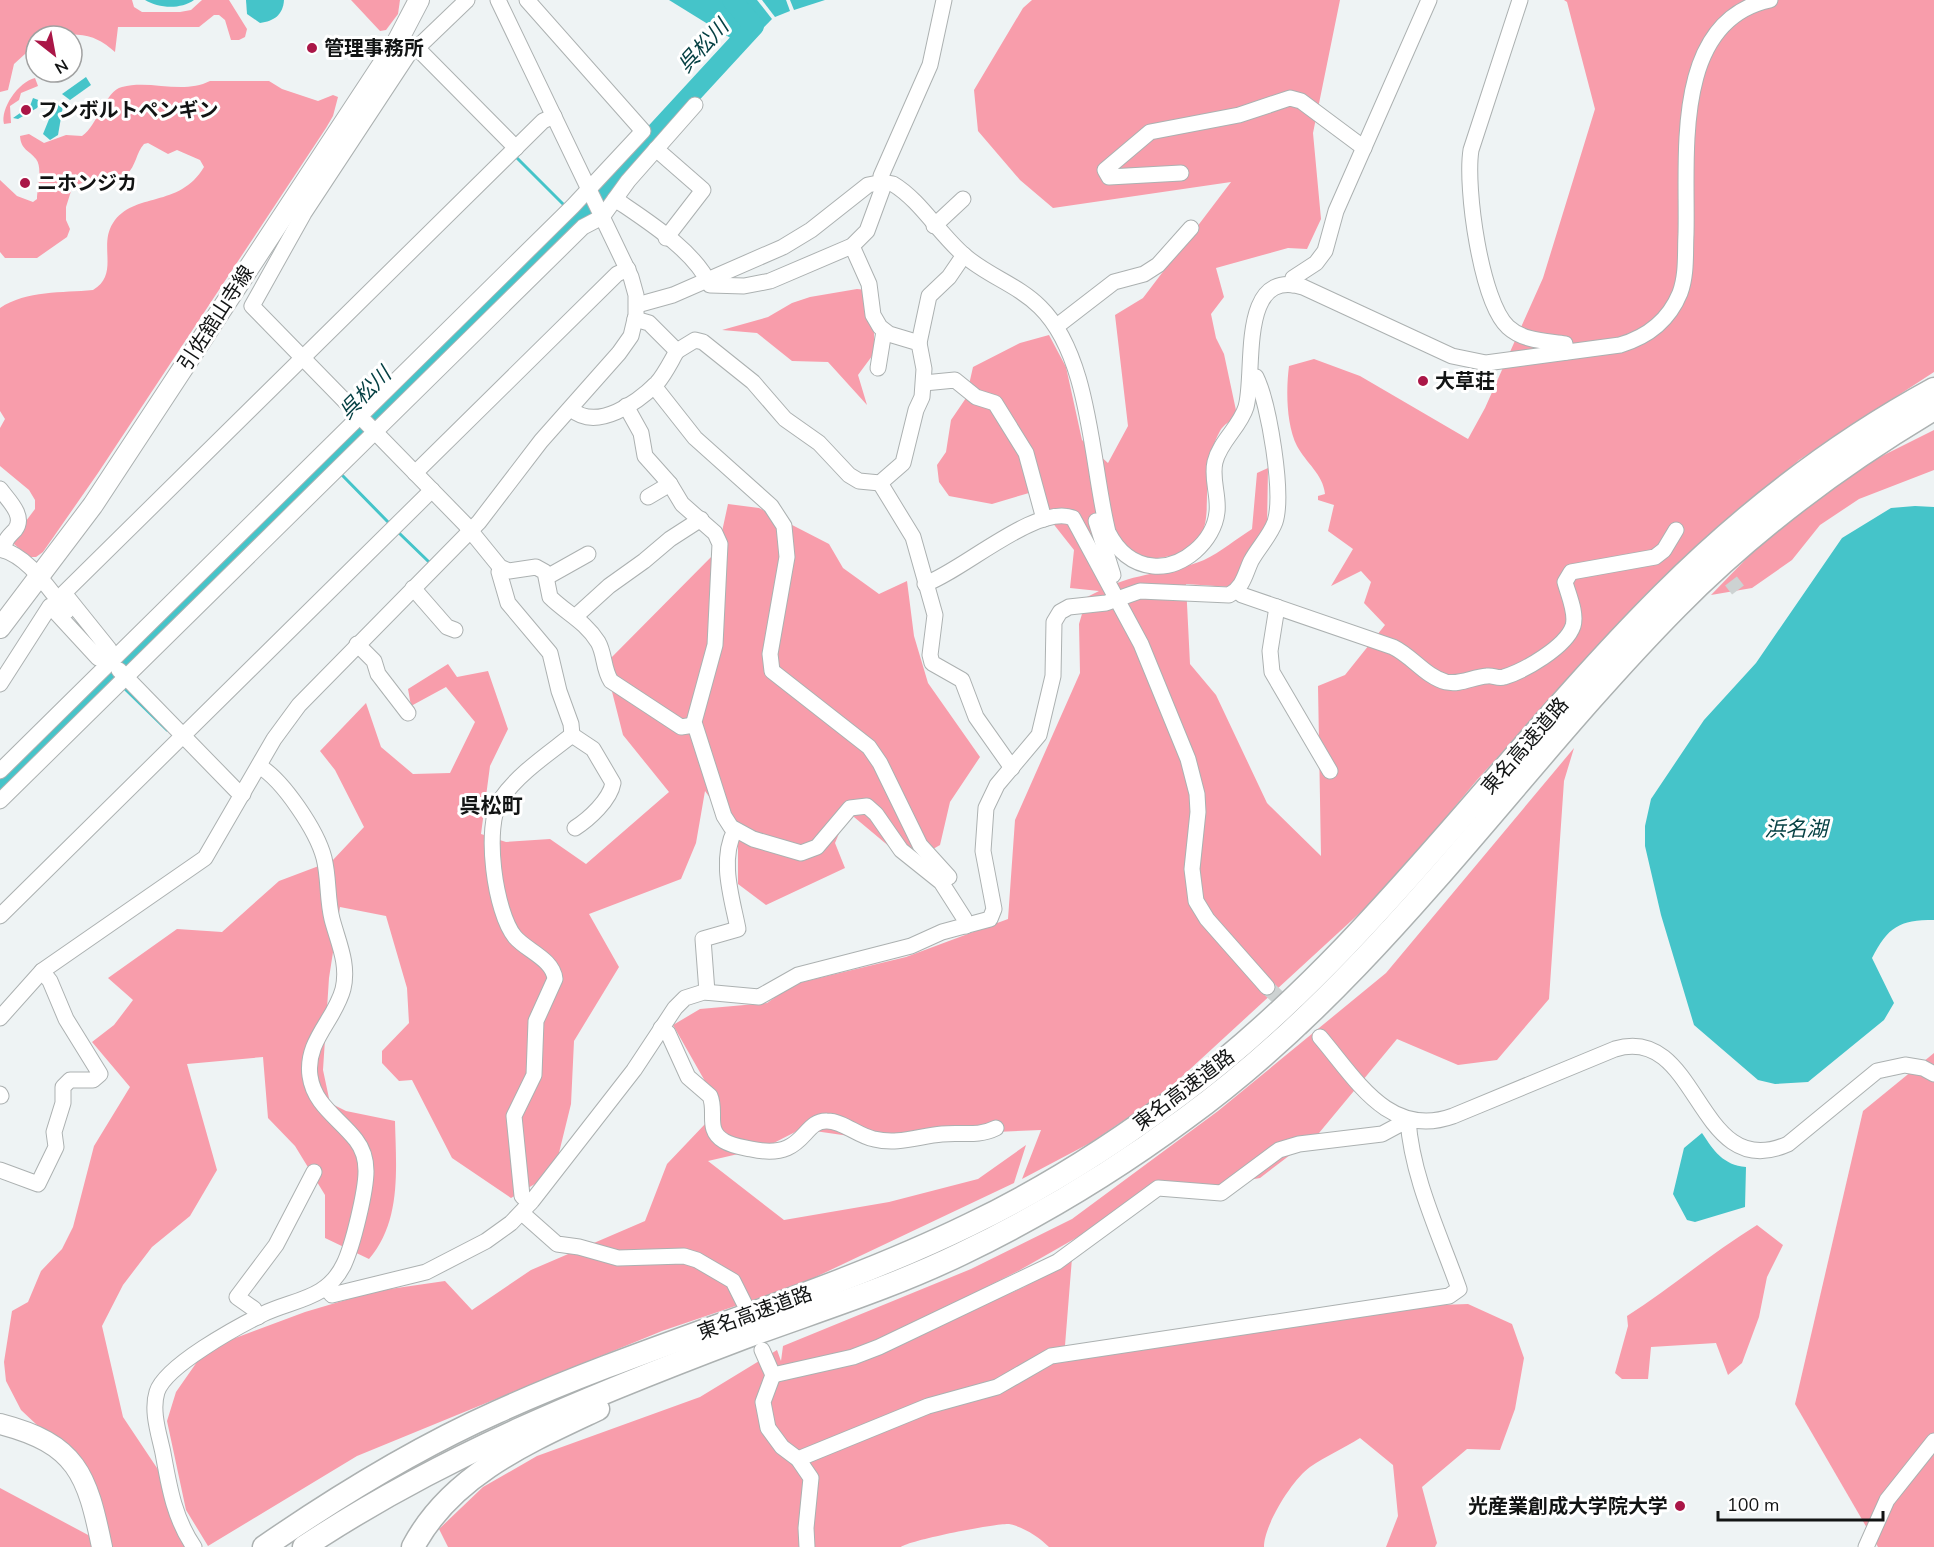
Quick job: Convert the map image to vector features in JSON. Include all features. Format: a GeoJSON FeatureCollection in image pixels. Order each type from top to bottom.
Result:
{"type":"FeatureCollection","features":[{"type":"Feature","properties":{"kind":"highway","name":"東名高速道路"},"geometry":{"type":"LineString","coordinates":[[264,1547],[378,1473],[448,1435],[566,1383],[908,1253],[973,1224],[1051,1181],[1120,1138],[1237,1050],[1330,962],[1423,863],[1593,669],[1661,596],[1706,554],[1825,456],[1934,389]]}},
{"type":"Feature","properties":{"kind":"highway","name":"東名高速道路"},"geometry":{"type":"LineString","coordinates":[[304,1547],[396,1490],[480,1446],[547,1415],[765,1340],[864,1294],[966,1251],[1043,1211],[1108,1172],[1188,1118],[1259,1060],[1380,941],[1607,681],[1708,577],[1791,505],[1889,436],[1934,410]]}},
{"type":"Feature","properties":{"kind":"highway"},"geometry":{"type":"LineString","coordinates":[[413,1547],[428,1522],[444,1503],[462,1485],[490,1465],[542,1436],[765,1340]]}},
{"type":"Feature","properties":{"kind":"main road","name":"引佐舘山寺線"},"geometry":{"type":"LineString","coordinates":[[0,628],[93,505],[383,64],[406,28],[419,0]]}},
{"type":"Feature","properties":{"kind":"main road"},"geometry":{"type":"LineString","coordinates":[[0,1424],[38,1436],[59,1449],[75,1466],[92,1497],[102,1547]]}},
{"type":"Feature","properties":{"kind":"street"},"geometry":{"type":"LineString","coordinates":[[467,0],[417,48],[412,49],[304,213],[252,306],[432,490],[501,568],[514,571],[536,567],[547,577],[550,597],[576,616],[598,643],[606,674],[611,681],[681,727],[694,725]]}},
{"type":"Feature","properties":{"kind":"street"},"geometry":{"type":"LineString","coordinates":[[0,1018],[42,972],[199,864],[215,844],[259,766],[298,705],[470,531],[541,441],[619,353],[630,336],[636,312],[634,284],[498,0]]}},
{"type":"Feature","properties":{"kind":"street"},"geometry":{"type":"LineString","coordinates":[[0,771],[109,660],[361,418],[589,190],[643,131],[527,0]]}},
{"type":"Feature","properties":{"kind":"street"},"geometry":{"type":"LineString","coordinates":[[615,199],[696,262],[710,285],[744,286],[770,282],[852,246],[867,231],[883,182],[881,176],[930,65],[944,0]]}},
{"type":"Feature","properties":{"kind":"street"},"geometry":{"type":"LineString","coordinates":[[1293,285],[1293,278],[1316,263],[1324,251],[1336,211],[1429,0]]}},
{"type":"Feature","properties":{"kind":"street"},"geometry":{"type":"LineString","coordinates":[[1520,0],[1471,150],[1469,170],[1473,225],[1495,306],[1503,321],[1522,336],[1565,344],[1566,352]]}},
{"type":"Feature","properties":{"kind":"street"},"geometry":{"type":"LineString","coordinates":[[636,312],[797,239],[868,185],[883,182],[902,190],[964,255],[1028,296],[1057,326],[1077,371],[1106,523],[1118,547],[1132,559],[1146,564],[1163,566],[1179,562],[1199,548],[1215,520],[1217,508],[1213,479],[1215,460],[1246,409],[1252,328],[1260,304],[1274,290],[1293,285],[1303,287],[1468,361],[1495,362],[1620,345],[1639,338],[1660,323],[1675,303],[1684,275],[1689,108],[1697,70],[1708,47],[1725,22],[1745,7],[1770,0]]}},
{"type":"Feature","properties":{"kind":"street"},"geometry":{"type":"LineString","coordinates":[[417,48],[516,148]]}},
{"type":"Feature","properties":{"kind":"street"},"geometry":{"type":"LineString","coordinates":[[1181,173],[1109,177],[1105,170],[1150,132],[1239,115],[1290,98],[1301,101],[1364,148]]}},
{"type":"Feature","properties":{"kind":"street"},"geometry":{"type":"LineString","coordinates":[[0,801],[583,227],[601,215],[695,105]]}},
{"type":"Feature","properties":{"kind":"street"},"geometry":{"type":"LineString","coordinates":[[109,660],[109,649],[64,593],[543,121],[554,116]]}},
{"type":"Feature","properties":{"kind":"street"},"geometry":{"type":"LineString","coordinates":[[656,149],[703,190],[666,237]]}},
{"type":"Feature","properties":{"kind":"street"},"geometry":{"type":"LineString","coordinates":[[934,225],[963,199]]}},
{"type":"Feature","properties":{"kind":"street"},"geometry":{"type":"LineString","coordinates":[[1057,326],[1114,282],[1144,274],[1158,265],[1191,228]]}},
{"type":"Feature","properties":{"kind":"street"},"geometry":{"type":"LineString","coordinates":[[852,246],[869,284],[873,315],[884,331],[920,343]]}},
{"type":"Feature","properties":{"kind":"street"},"geometry":{"type":"LineString","coordinates":[[571,409],[594,418],[626,406],[654,386],[677,351],[695,340],[703,342],[753,382],[785,419],[819,443],[849,475],[859,481],[880,483],[903,463],[924,383],[920,343],[929,296],[949,277],[964,255]]}},
{"type":"Feature","properties":{"kind":"street"},"geometry":{"type":"LineString","coordinates":[[415,473],[617,274],[628,269]]}},
{"type":"Feature","properties":{"kind":"street"},"geometry":{"type":"LineString","coordinates":[[636,312],[677,351]]}},
{"type":"Feature","properties":{"kind":"street"},"geometry":{"type":"LineString","coordinates":[[878,368],[884,331]]}},
{"type":"Feature","properties":{"kind":"street"},"geometry":{"type":"LineString","coordinates":[[326,1288],[332,1295],[426,1272],[492,1237],[526,1208],[634,1070],[661,1028],[685,998],[708,992],[759,997],[798,975],[911,946],[942,932],[986,921],[993,913],[983,852],[984,816],[992,792],[1035,742],[1042,727],[1054,668],[1056,617],[1069,607],[1117,599],[1140,591],[1224,596],[1237,590],[1273,527],[1277,514],[1271,429],[1261,388],[1256,377],[1250,377]]}},
{"type":"Feature","properties":{"kind":"street"},"geometry":{"type":"LineString","coordinates":[[924,383],[955,380],[974,395],[995,403],[1026,453],[1044,519]]}},
{"type":"Feature","properties":{"kind":"street"},"geometry":{"type":"LineString","coordinates":[[654,386],[695,438],[771,506],[781,519],[788,549],[770,654],[772,671],[862,740],[876,754],[920,845],[952,881],[952,891],[948,893]]}},
{"type":"Feature","properties":{"kind":"street"},"geometry":{"type":"LineString","coordinates":[[626,406],[641,433],[645,456],[670,484],[682,504],[715,534],[720,550],[715,645],[709,672],[694,712],[694,725],[724,816],[735,830],[757,841],[801,853],[817,847],[850,808],[867,806],[901,850],[935,877],[948,893],[966,926]]}},
{"type":"Feature","properties":{"kind":"street"},"geometry":{"type":"LineString","coordinates":[[1091,446],[1085,447],[1083,452],[1098,528],[1113,574],[1117,599]]}},
{"type":"Feature","properties":{"kind":"street"},"geometry":{"type":"LineString","coordinates":[[880,483],[911,532],[935,615],[930,655],[932,663],[962,680],[976,717],[1012,768]]}},
{"type":"Feature","properties":{"kind":"street"},"geometry":{"type":"LineString","coordinates":[[648,497],[670,484]]}},
{"type":"Feature","properties":{"kind":"street"},"geometry":{"type":"LineString","coordinates":[[0,916],[432,490]]}},
{"type":"Feature","properties":{"kind":"street"},"geometry":{"type":"LineString","coordinates":[[3,499],[19,518],[18,524],[5,540],[2,550],[13,555],[39,578],[109,660],[243,794]]}},
{"type":"Feature","properties":{"kind":"street"},"geometry":{"type":"LineString","coordinates":[[926,584],[1025,526],[1044,519],[1073,518],[1147,655],[1193,776],[1198,812],[1192,879],[1197,901],[1208,919],[1268,987]]}},
{"type":"Feature","properties":{"kind":"street"},"geometry":{"type":"LineString","coordinates":[[576,616],[609,586],[644,561],[670,538],[701,519]]}},
{"type":"Feature","properties":{"kind":"street"},"geometry":{"type":"LineString","coordinates":[[1237,590],[1242,595],[1393,647],[1410,656],[1438,679],[1447,682],[1466,682],[1488,675],[1502,678],[1535,663],[1571,630],[1574,617],[1565,582],[1571,572],[1656,557],[1664,550],[1676,531]]}},
{"type":"Feature","properties":{"kind":"street"},"geometry":{"type":"LineString","coordinates":[[547,577],[588,554]]}},
{"type":"Feature","properties":{"kind":"street"},"geometry":{"type":"LineString","coordinates":[[501,568],[499,572],[508,603],[552,657],[572,735],[592,749],[613,783],[591,817],[575,828]]}},
{"type":"Feature","properties":{"kind":"street"},"geometry":{"type":"LineString","coordinates":[[413,588],[447,627],[455,630]]}},
{"type":"Feature","properties":{"kind":"street"},"geometry":{"type":"LineString","coordinates":[[0,684],[50,606],[98,658],[109,660]]}},
{"type":"Feature","properties":{"kind":"street"},"geometry":{"type":"LineString","coordinates":[[1277,607],[1270,651],[1272,672],[1330,771]]}},
{"type":"Feature","properties":{"kind":"street"},"geometry":{"type":"LineString","coordinates":[[357,644],[374,661],[378,674],[408,713]]}},
{"type":"Feature","properties":{"kind":"street"},"geometry":{"type":"LineString","coordinates":[[572,735],[537,762],[506,794],[499,803],[496,814],[493,870],[506,920],[515,936],[550,966],[555,979],[536,1021],[534,1075],[514,1116],[522,1196],[526,1208],[557,1245],[627,1259],[690,1257],[733,1281],[745,1305]]}},
{"type":"Feature","properties":{"kind":"street"},"geometry":{"type":"LineString","coordinates":[[194,1547],[178,1519],[171,1497],[155,1415],[157,1393],[163,1379],[173,1368],[258,1317],[305,1301],[326,1288],[345,1262],[366,1171],[360,1147],[318,1099],[310,1075],[310,1058],[315,1042],[343,989],[345,963],[330,912],[326,867],[319,844],[282,786],[259,766]]}},
{"type":"Feature","properties":{"kind":"street"},"geometry":{"type":"LineString","coordinates":[[708,992],[703,939],[738,929],[727,873],[731,836],[735,830]]}},
{"type":"Feature","properties":{"kind":"street"},"geometry":{"type":"LineString","coordinates":[[0,1170],[38,1184],[56,1147],[54,1132],[63,1103],[63,1088],[70,1080],[93,1080],[99,1074],[66,1019],[50,981],[42,972]]}},
{"type":"Feature","properties":{"kind":"street"},"geometry":{"type":"LineString","coordinates":[[661,1028],[668,1033],[688,1077],[711,1096],[714,1130],[727,1143],[768,1152],[783,1151],[796,1144],[816,1124],[827,1121],[867,1138],[887,1142],[944,1134],[976,1135],[996,1128]]}},
{"type":"Feature","properties":{"kind":"street"},"geometry":{"type":"LineString","coordinates":[[1320,1037],[1375,1101],[1390,1112],[1408,1120],[1425,1122],[1444,1119],[1615,1049],[1638,1046],[1653,1050],[1666,1058],[1724,1135],[1733,1144],[1745,1150],[1772,1151],[1788,1144],[1877,1071],[1905,1065],[1923,1068],[1934,1074]]}},
{"type":"Feature","properties":{"kind":"street"},"geometry":{"type":"LineString","coordinates":[[773,1375],[853,1357],[879,1347],[1057,1262],[1158,1188],[1221,1192],[1279,1150],[1299,1144],[1382,1134],[1408,1120]]}},
{"type":"Feature","properties":{"kind":"street"},"geometry":{"type":"LineString","coordinates":[[798,1458],[928,1406],[997,1387],[1050,1356],[1449,1296],[1459,1289],[1419,1176],[1408,1120]]}},
{"type":"Feature","properties":{"kind":"street"},"geometry":{"type":"LineString","coordinates":[[258,1317],[254,1309],[237,1297],[276,1245],[314,1172]]}},
{"type":"Feature","properties":{"kind":"street"},"geometry":{"type":"LineString","coordinates":[[765,1340],[773,1375],[763,1402],[768,1428],[782,1447],[798,1458],[811,1478],[811,1498],[806,1528],[807,1547]]}},
{"type":"Feature","properties":{"kind":"street"},"geometry":{"type":"LineString","coordinates":[[1866,1547],[1887,1500],[1934,1441]]}},
{"type":"Feature","properties":{"kind":"shaded area"},"geometry":{"type":"Polygon","coordinates":[[[0,0],[132,0],[134,7],[142,12],[180,12],[191,10],[202,0],[229,0],[247,29],[245,37],[231,40],[225,20],[219,15],[214,15],[199,27],[118,27],[115,52],[96,39],[84,36],[84,24],[24,24],[24,55],[14,64],[8,90],[0,92],[0,0]]]}},
{"type":"Feature","properties":{"kind":"shaded area"},"geometry":{"type":"Polygon","coordinates":[[[351,0],[400,0],[398,14],[386,30],[380,31],[351,0]]]}},
{"type":"Feature","properties":{"kind":"shaded area"},"geometry":{"type":"Polygon","coordinates":[[[1032,0],[1340,0],[1313,133],[1321,219],[1307,249],[1288,248],[1216,268],[1224,297],[1211,314],[1216,338],[1224,354],[1237,415],[1221,429],[1211,454],[1206,518],[1202,535],[1191,548],[1171,556],[1138,559],[1109,533],[1110,586],[1204,560],[1252,529],[1257,473],[1268,468],[1267,528],[1230,587],[1186,584],[1190,664],[1216,695],[1267,803],[1321,856],[1318,686],[1345,675],[1385,625],[1364,603],[1371,582],[1361,571],[1331,586],[1353,549],[1328,531],[1334,505],[1318,500],[1318,496],[1325,494],[1324,487],[1293,437],[1288,406],[1289,366],[1314,359],[1360,376],[1468,439],[1485,408],[1543,278],[1595,109],[1567,2],[1564,0],[1934,0],[1934,372],[1799,460],[1644,596],[1477,780],[1387,888],[1163,1094],[1090,1143],[1022,1179],[1041,1130],[863,1138],[801,1129],[764,1148],[708,1161],[784,1220],[889,1202],[978,1179],[1026,1145],[1014,1183],[803,1283],[662,1331],[357,1456],[208,1546],[186,1510],[167,1421],[176,1392],[206,1349],[305,1312],[376,1291],[445,1281],[472,1310],[531,1270],[645,1221],[667,1164],[706,1123],[710,1090],[673,1025],[700,1009],[767,1003],[794,984],[906,957],[1008,919],[1015,820],[1080,673],[1079,624],[1087,597],[1099,591],[1070,588],[1074,550],[1029,493],[992,504],[949,496],[939,482],[937,465],[946,452],[951,420],[966,398],[973,367],[1020,343],[1049,335],[1066,367],[1082,440],[1108,463],[1128,426],[1115,315],[1143,298],[1231,182],[1053,208],[1020,180],[978,131],[974,90],[1023,8],[1032,0]]]}},
{"type":"Feature","properties":{"kind":"shaded area"},"geometry":{"type":"Polygon","coordinates":[[[210,81],[269,81],[282,89],[318,101],[333,95],[338,97],[333,116],[326,128],[98,473],[43,552],[36,557],[29,557],[14,544],[14,537],[35,509],[35,500],[29,490],[0,466],[0,428],[5,419],[0,411],[0,308],[10,302],[33,295],[93,290],[105,276],[109,232],[122,213],[144,202],[182,189],[194,180],[204,167],[200,160],[177,150],[168,154],[148,143],[144,144],[130,171],[121,178],[86,182],[72,188],[66,207],[66,220],[70,229],[67,237],[37,258],[5,258],[0,252],[0,180],[17,196],[33,202],[37,199],[39,168],[36,159],[22,144],[20,136],[29,134],[44,143],[66,135],[82,136],[93,124],[106,101],[122,87],[144,85],[188,87],[210,81]]]}},
{"type":"Feature","properties":{"kind":"shaded area"},"geometry":{"type":"Polygon","coordinates":[[[37,84],[38,86],[21,93],[19,100],[10,106],[11,123],[4,124],[3,118],[8,104],[22,85],[37,84]]]}},
{"type":"Feature","properties":{"kind":"shaded area"},"geometry":{"type":"Polygon","coordinates":[[[857,289],[867,290],[872,296],[875,352],[858,375],[867,405],[828,362],[792,361],[757,333],[722,330],[768,317],[792,303],[810,297],[857,289]]]}},
{"type":"Feature","properties":{"kind":"shaded area"},"geometry":{"type":"Polygon","coordinates":[[[1934,430],[1934,470],[1859,499],[1820,525],[1792,560],[1752,588],[1711,595],[1776,528],[1858,468],[1934,430]]]}},
{"type":"Feature","properties":{"kind":"shaded area"},"geometry":{"type":"Polygon","coordinates":[[[728,504],[759,508],[829,544],[843,568],[879,594],[907,581],[914,636],[928,683],[980,757],[950,802],[940,845],[909,863],[848,812],[835,843],[845,868],[766,905],[738,884],[738,836],[705,791],[696,843],[681,879],[589,914],[619,967],[574,1041],[571,1104],[557,1161],[545,1178],[511,1198],[452,1158],[412,1080],[399,1081],[382,1063],[382,1051],[409,1023],[407,988],[386,916],[340,907],[329,978],[323,1070],[330,1103],[346,1111],[395,1121],[395,1193],[387,1228],[380,1244],[369,1259],[325,1238],[325,1195],[295,1146],[268,1118],[263,1057],[187,1064],[217,1170],[190,1216],[152,1247],[123,1285],[102,1326],[123,1417],[161,1474],[187,1547],[109,1547],[55,1442],[21,1410],[6,1381],[4,1362],[12,1311],[28,1302],[41,1271],[62,1249],[73,1227],[94,1146],[130,1087],[92,1042],[114,1025],[133,1000],[108,978],[177,929],[222,932],[279,881],[332,861],[364,827],[335,770],[320,751],[366,703],[381,747],[413,774],[450,773],[475,722],[446,687],[411,706],[408,689],[448,664],[457,677],[488,671],[508,729],[490,766],[481,834],[506,842],[550,839],[586,864],[669,792],[623,735],[605,664],[718,550],[728,504]]]}},
{"type":"Feature","properties":{"kind":"shaded area"},"geometry":{"type":"Polygon","coordinates":[[[1574,748],[1564,781],[1549,999],[1497,1060],[1458,1065],[1397,1039],[1319,1133],[1260,1178],[1146,1198],[1020,1270],[945,1308],[956,1317],[1024,1287],[1072,1258],[1064,1358],[1440,1305],[1468,1304],[1512,1324],[1524,1358],[1515,1409],[1500,1450],[1467,1449],[1422,1487],[1437,1543],[1435,1547],[1386,1547],[1398,1516],[1393,1465],[1360,1438],[1310,1467],[1295,1482],[1274,1515],[1264,1547],[1049,1547],[1031,1533],[1009,1524],[954,1532],[901,1547],[448,1547],[439,1529],[483,1487],[537,1456],[700,1397],[777,1350],[781,1361],[783,1346],[971,1269],[1072,1219],[1218,1111],[1386,973],[1574,748]]]}},
{"type":"Feature","properties":{"kind":"shaded area"},"geometry":{"type":"Polygon","coordinates":[[[1934,1053],[1934,1547],[1878,1547],[1795,1404],[1863,1111],[1934,1053]]]}},
{"type":"Feature","properties":{"kind":"shaded area"},"geometry":{"type":"Polygon","coordinates":[[[1757,1225],[1783,1245],[1767,1277],[1759,1317],[1742,1363],[1728,1375],[1716,1343],[1651,1347],[1648,1379],[1622,1379],[1615,1373],[1628,1326],[1627,1316],[1757,1225]]]}},
{"type":"Feature","properties":{"kind":"shaded area"},"geometry":{"type":"Polygon","coordinates":[[[0,1488],[90,1536],[93,1547],[0,1547],[0,1488]]]}},
{"type":"Feature","properties":{"kind":"water"},"geometry":{"type":"Polygon","coordinates":[[[145,0],[194,0],[176,7],[169,7],[145,0]]]}},
{"type":"Feature","properties":{"kind":"water"},"geometry":{"type":"Polygon","coordinates":[[[246,0],[284,0],[282,10],[277,16],[270,21],[260,23],[247,14],[246,0]]]}},
{"type":"Feature","properties":{"kind":"water"},"geometry":{"type":"Polygon","coordinates":[[[669,0],[757,0],[772,19],[745,47],[669,0]]]}},
{"type":"Feature","properties":{"kind":"water"},"geometry":{"type":"Polygon","coordinates":[[[762,0],[786,0],[790,11],[775,17],[762,0]]]}},
{"type":"Feature","properties":{"kind":"water"},"geometry":{"type":"Polygon","coordinates":[[[790,0],[825,0],[794,10],[790,0]]]}},
{"type":"Feature","properties":{"kind":"water"},"geometry":{"type":"Polygon","coordinates":[[[86,77],[91,85],[70,100],[62,94],[76,84],[84,84],[86,77]]]}},
{"type":"Feature","properties":{"kind":"water"},"geometry":{"type":"Polygon","coordinates":[[[33,98],[41,101],[37,108],[18,119],[13,118],[30,106],[33,98]]]}},
{"type":"Feature","properties":{"kind":"water"},"geometry":{"type":"Polygon","coordinates":[[[56,102],[63,106],[58,135],[50,140],[43,134],[56,102]]]}},
{"type":"Feature","properties":{"kind":"water","name":"浜名湖"},"geometry":{"type":"Polygon","coordinates":[[[1934,507],[1934,920],[1922,920],[1896,927],[1889,932],[1872,958],[1894,1003],[1884,1020],[1808,1082],[1775,1084],[1758,1080],[1694,1025],[1661,915],[1645,846],[1645,826],[1651,799],[1704,720],[1756,663],[1842,538],[1891,508],[1934,507]]]}},
{"type":"Feature","properties":{"kind":"water"},"geometry":{"type":"Polygon","coordinates":[[[1702,1133],[1725,1160],[1746,1167],[1745,1207],[1695,1222],[1687,1220],[1673,1194],[1684,1148],[1702,1133]]]}},
{"type":"Feature","properties":{"kind":"waterway","name":"呉松川"},"geometry":{"type":"LineString","coordinates":[[0,786],[579,216],[754,26],[732,0]]}},
{"type":"Feature","properties":{"kind":"waterway"},"geometry":{"type":"LineString","coordinates":[[516,157],[563,204]]}},
{"type":"Feature","properties":{"kind":"waterway"},"geometry":{"type":"LineString","coordinates":[[342,475],[389,523]]}},
{"type":"Feature","properties":{"kind":"waterway"},"geometry":{"type":"LineString","coordinates":[[398,532],[429,562]]}},
{"type":"Feature","properties":{"kind":"waterway"},"geometry":{"type":"LineString","coordinates":[[124,688],[167,730]]}},
{"type":"Feature","properties":{"kind":"tunnel"},"geometry":{"type":"LineString","coordinates":[[1731,581],[1738,590]]}},
{"type":"Feature","properties":{"kind":"tunnel"},"geometry":{"type":"LineString","coordinates":[[1267,987],[1320,1037]]}},
{"type":"Feature","properties":{"kind":"place","name":"管理事務所"},"geometry":{"type":"Point","coordinates":[312,48]}},
{"type":"Feature","properties":{"kind":"place","name":"フンボルトペンギン"},"geometry":{"type":"Point","coordinates":[26,110]}},
{"type":"Feature","properties":{"kind":"place","name":"ニホンジカ"},"geometry":{"type":"Point","coordinates":[25,183]}},
{"type":"Feature","properties":{"kind":"place","name":"大草荘"},"geometry":{"type":"Point","coordinates":[1423,381]}},
{"type":"Feature","properties":{"kind":"place","name":"光産業創成大学院大学"},"geometry":{"type":"Point","coordinates":[1680,1506]}},
{"type":"Feature","properties":{"kind":"district","name":"呉松町"},"geometry":{"type":"Point","coordinates":[491,806]}}]}
